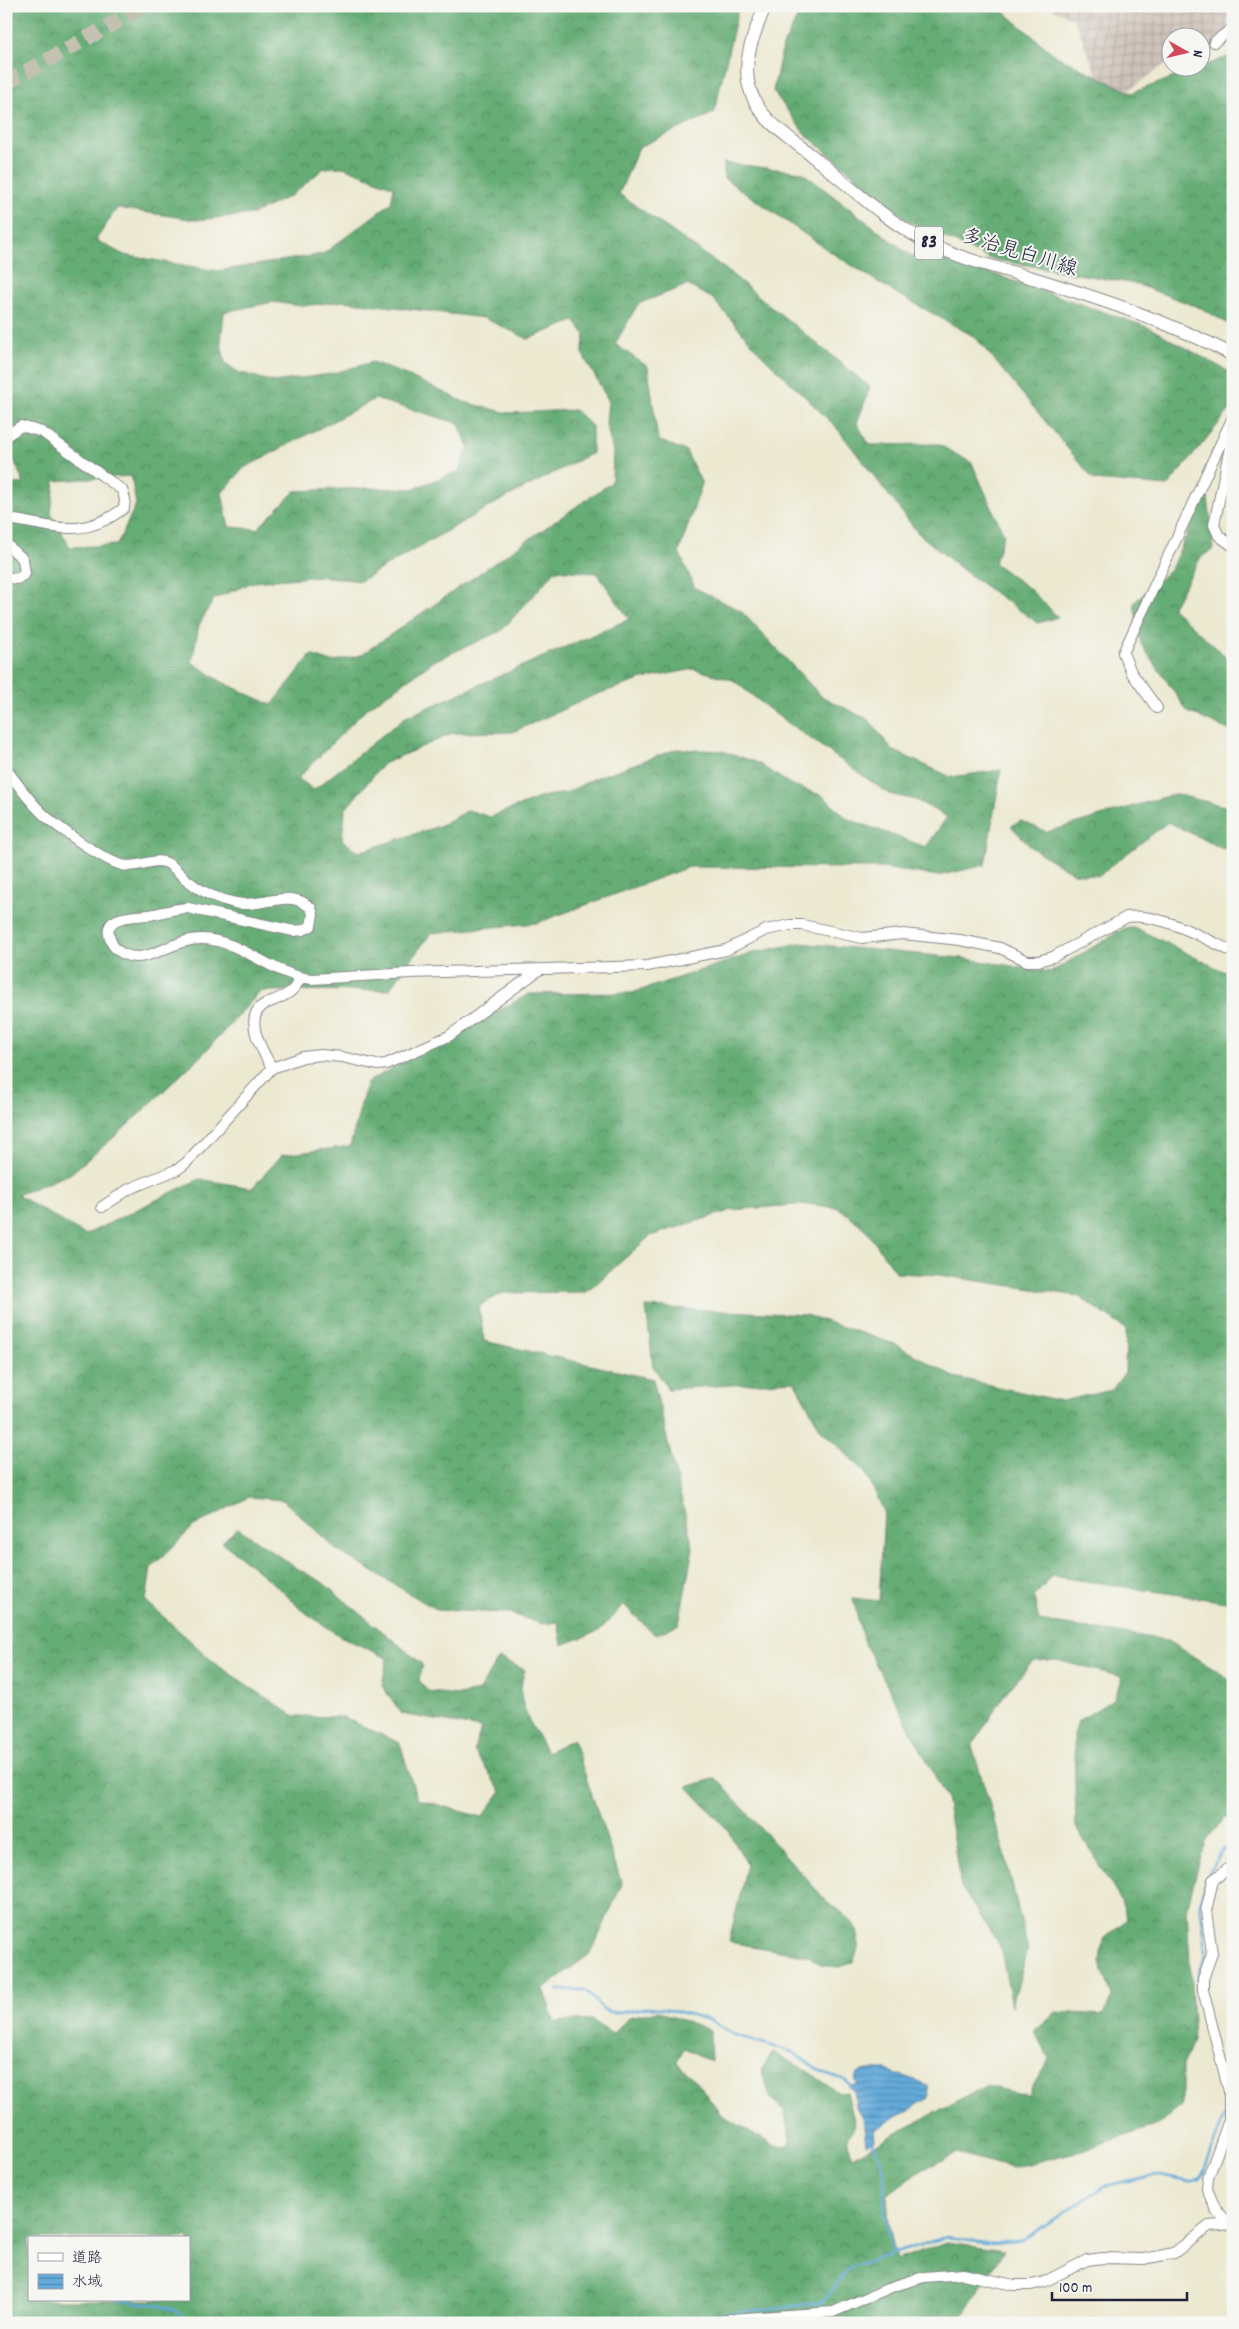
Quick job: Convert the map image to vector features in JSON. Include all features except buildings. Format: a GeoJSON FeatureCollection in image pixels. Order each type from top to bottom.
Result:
{"type":"FeatureCollection","features":[{"type":"Feature","properties":{"kind":"main road","name":"多治見白川線"},"geometry":{"type":"LineString","coordinates":[[764,6],[747,63],[749,86],[757,107],[774,126],[889,218],[930,244],[959,256],[1073,290],[1156,319],[1203,339],[1233,355]]}},
{"type":"Feature","properties":{"kind":"street"},"geometry":{"type":"LineString","coordinates":[[1214,42],[1233,28]]}},
{"type":"Feature","properties":{"kind":"street"},"geometry":{"type":"LineString","coordinates":[[1157,708],[1131,672],[1123,653],[1128,638],[1233,416]]}},
{"type":"Feature","properties":{"kind":"street"},"geometry":{"type":"LineString","coordinates":[[6,436],[21,426],[42,432],[122,490],[125,498],[124,508],[108,520],[93,526],[74,529],[10,519],[6,522]]}},
{"type":"Feature","properties":{"kind":"street"},"geometry":{"type":"LineString","coordinates":[[1224,434],[1230,446],[1214,525],[1219,536],[1233,546]]}},
{"type":"Feature","properties":{"kind":"street"},"geometry":{"type":"LineString","coordinates":[[6,544],[23,559],[26,574],[17,579],[6,577]]}},
{"type":"Feature","properties":{"kind":"street"},"geometry":{"type":"LineString","coordinates":[[6,769],[44,815],[107,859],[122,866],[133,866],[158,861],[166,863],[190,883],[210,896],[250,905],[285,898],[296,898],[311,908],[313,914],[310,926],[303,930],[294,931],[188,908],[178,908],[153,915],[126,916],[113,922],[109,937],[116,950],[134,957],[142,957],[186,939],[204,939],[224,942],[300,978],[349,978],[410,973],[630,968],[726,950],[766,930],[790,924],[862,938],[903,934],[960,940],[1000,948],[1027,961],[1038,961],[1053,957],[1127,917],[1137,915],[1169,923],[1233,952]]}},
{"type":"Feature","properties":{"kind":"street"},"geometry":{"type":"LineString","coordinates":[[102,1207],[129,1189],[178,1170],[186,1164],[272,1068],[303,1057],[321,1055],[342,1057],[377,1065],[386,1064],[449,1036],[539,970]]}},
{"type":"Feature","properties":{"kind":"street"},"geometry":{"type":"LineString","coordinates":[[272,1068],[256,1038],[256,1016],[265,1004],[278,1000],[290,993],[300,978]]}},
{"type":"Feature","properties":{"kind":"street"},"geometry":{"type":"LineString","coordinates":[[1231,2224],[1216,2210],[1207,2189],[1208,2178],[1229,2120],[1230,2091],[1202,1985],[1212,1953],[1206,1911],[1213,1880],[1223,1870],[1233,1865]]}},
{"type":"Feature","properties":{"kind":"street"},"geometry":{"type":"LineString","coordinates":[[712,2323],[732,2319],[833,2312],[894,2286],[924,2276],[963,2274],[1014,2285],[1031,2285],[1044,2282],[1087,2260],[1103,2258],[1144,2259],[1174,2253],[1209,2226],[1231,2224]]}},
{"type":"Feature","properties":{"kind":"street"},"geometry":{"type":"LineString","coordinates":[[1231,2323],[1233,2276]]}},
{"type":"Feature","properties":{"kind":"shaded area"},"geometry":{"type":"Polygon","coordinates":[[[1047,6],[1233,6],[1233,25],[1212,52],[1212,28],[1162,28],[1162,66],[1109,105],[1074,19],[1047,6]]]}},
{"type":"Feature","properties":{"kind":"green space"},"geometry":{"type":"Polygon","coordinates":[[[6,6],[739,6],[714,113],[639,147],[619,194],[724,268],[870,387],[857,424],[870,445],[938,444],[972,463],[1004,535],[994,563],[1030,589],[1058,617],[1038,623],[969,575],[918,533],[836,427],[762,355],[712,298],[687,285],[638,304],[615,344],[648,367],[658,440],[686,451],[702,484],[679,552],[695,588],[741,611],[821,696],[869,720],[892,750],[951,777],[1001,770],[985,865],[938,876],[882,868],[689,867],[537,923],[431,933],[389,990],[261,991],[202,1055],[119,1133],[70,1174],[17,1195],[85,1235],[199,1179],[252,1188],[282,1155],[350,1146],[367,1082],[529,994],[632,993],[753,953],[800,943],[961,958],[1051,972],[1125,928],[1136,928],[1233,976],[1233,1603],[1052,1576],[1034,1597],[1039,1621],[1167,1640],[1233,1681],[1233,1818],[1225,1818],[1205,1841],[1187,1908],[1194,2041],[1182,2065],[1182,2106],[1158,2125],[1076,2152],[1011,2168],[957,2153],[922,2170],[887,2196],[889,2226],[896,2260],[947,2242],[1004,2250],[958,2323],[6,2323],[6,483],[24,484],[11,453],[6,451],[6,6]],[[343,167],[324,168],[292,195],[253,214],[196,220],[117,208],[96,240],[124,255],[218,271],[323,254],[391,203],[394,187],[343,167]],[[344,301],[302,306],[273,302],[224,312],[221,342],[225,363],[238,372],[274,382],[330,374],[373,362],[411,377],[464,402],[508,413],[575,410],[592,426],[592,453],[490,506],[360,581],[321,576],[253,582],[214,599],[199,625],[192,662],[222,682],[272,705],[311,655],[332,662],[361,655],[612,482],[613,451],[606,424],[608,400],[582,353],[585,335],[574,321],[528,339],[484,318],[344,301]],[[375,399],[244,468],[222,493],[229,527],[257,529],[295,491],[366,488],[412,489],[459,471],[469,447],[458,423],[375,399]],[[131,476],[55,481],[51,514],[70,547],[117,545],[136,504],[131,476]],[[556,570],[501,631],[436,660],[366,709],[298,778],[314,790],[404,718],[629,619],[597,573],[556,570]],[[694,669],[643,679],[595,695],[513,732],[453,733],[383,764],[345,810],[342,840],[359,852],[439,826],[468,810],[490,817],[545,796],[566,793],[595,778],[677,749],[722,751],[756,762],[790,784],[823,796],[848,819],[926,847],[947,817],[916,800],[889,794],[774,713],[733,680],[694,669]],[[807,1204],[732,1210],[650,1236],[587,1292],[503,1293],[479,1306],[484,1341],[653,1379],[693,1548],[679,1624],[655,1635],[624,1605],[599,1631],[562,1645],[558,1622],[542,1624],[509,1613],[437,1610],[338,1551],[283,1500],[249,1497],[194,1526],[151,1568],[146,1601],[217,1665],[294,1716],[343,1717],[400,1743],[417,1799],[482,1817],[501,1792],[474,1751],[481,1728],[402,1714],[382,1686],[387,1658],[340,1636],[300,1609],[280,1589],[222,1542],[238,1528],[296,1568],[322,1582],[422,1664],[419,1680],[429,1692],[459,1695],[479,1691],[499,1658],[525,1670],[521,1693],[530,1723],[547,1752],[573,1739],[622,1884],[591,1953],[543,1989],[555,2022],[592,2020],[612,2034],[629,2017],[657,2011],[710,2030],[711,2062],[685,2048],[677,2062],[701,2087],[720,2114],[773,2145],[789,2146],[789,2130],[784,2110],[771,2099],[761,2070],[773,2053],[803,2068],[839,2093],[847,2092],[855,2125],[847,2138],[852,2157],[985,2086],[1028,2095],[1049,2058],[1034,2031],[1056,2012],[1104,2015],[1112,1996],[1100,1962],[1103,1940],[1127,1919],[1121,1901],[1076,1827],[1074,1735],[1078,1721],[1114,1699],[1122,1677],[1057,1660],[1033,1661],[1003,1697],[972,1746],[1005,1854],[1028,1950],[1012,2006],[1000,1946],[961,1887],[946,1797],[863,1640],[853,1598],[879,1601],[884,1511],[865,1472],[821,1430],[794,1381],[668,1389],[653,1366],[646,1307],[806,1315],[895,1344],[954,1377],[1061,1401],[1112,1390],[1125,1372],[1126,1329],[1078,1296],[939,1275],[897,1273],[863,1227],[839,1208],[807,1204]]]}},
{"type":"Feature","properties":{"kind":"green space"},"geometry":{"type":"Polygon","coordinates":[[[821,6],[997,6],[1056,56],[1132,93],[1172,78],[1212,78],[1212,63],[1233,55],[1233,327],[1203,309],[1136,284],[991,259],[908,221],[804,133],[773,91],[782,48],[800,12],[821,6]]]}},
{"type":"Feature","properties":{"kind":"green space"},"geometry":{"type":"Polygon","coordinates":[[[724,163],[802,172],[910,255],[956,261],[1150,328],[1233,374],[1233,406],[1168,486],[1094,480],[975,337],[894,292],[829,251],[724,178],[724,163]]]}},
{"type":"Feature","properties":{"kind":"green space"},"geometry":{"type":"Polygon","coordinates":[[[1207,490],[1214,549],[1201,557],[1172,608],[1233,663],[1233,732],[1188,712],[1141,644],[1134,603],[1171,569],[1207,490]]]}},
{"type":"Feature","properties":{"kind":"green space"},"geometry":{"type":"Polygon","coordinates":[[[1174,794],[1233,808],[1233,845],[1223,849],[1168,822],[1098,876],[1073,873],[1032,848],[1011,826],[1021,821],[1047,832],[1174,794]]]}},
{"type":"Feature","properties":{"kind":"green space"},"geometry":{"type":"Polygon","coordinates":[[[716,1778],[830,1905],[839,1910],[852,1922],[858,1936],[858,1944],[852,1963],[839,1967],[821,1965],[809,1956],[729,1942],[747,1864],[727,1829],[687,1787],[716,1778]]]}},
{"type":"Feature","properties":{"kind":"water"},"geometry":{"type":"Polygon","coordinates":[[[886,2070],[928,2086],[929,2098],[874,2130],[875,2140],[866,2145],[863,2118],[856,2107],[854,2090],[849,2087],[850,2084],[855,2085],[858,2083],[855,2079],[857,2075],[864,2071],[886,2070]]]}},
{"type":"Feature","properties":{"kind":"waterway"},"geometry":{"type":"LineString","coordinates":[[1209,2035],[1196,1990],[1197,1978],[1205,1958],[1206,1949],[1200,1903],[1206,1878],[1221,1851],[1233,1846]]}},
{"type":"Feature","properties":{"kind":"waterway"},"geometry":{"type":"LineString","coordinates":[[557,1990],[585,1990],[603,2009],[611,2012],[619,2013],[649,2007],[669,2009],[710,2020],[735,2035],[792,2052],[822,2072],[845,2080],[851,2086]]}},
{"type":"Feature","properties":{"kind":"waterway"},"geometry":{"type":"LineString","coordinates":[[686,2323],[714,2315],[819,2303],[853,2266],[947,2237],[994,2243],[1024,2239],[1105,2186],[1155,2175],[1190,2182],[1199,2179],[1203,2174],[1224,2116]]}},
{"type":"Feature","properties":{"kind":"waterway"},"geometry":{"type":"LineString","coordinates":[[870,2139],[884,2169],[884,2213],[893,2253]]}},
{"type":"Feature","properties":{"kind":"waterway"},"geometry":{"type":"LineString","coordinates":[[136,2302],[174,2310],[195,2323]]}},
{"type":"Feature","properties":{"kind":"tunnel"},"geometry":{"type":"LineString","coordinates":[[6,83],[145,6]]}}]}
